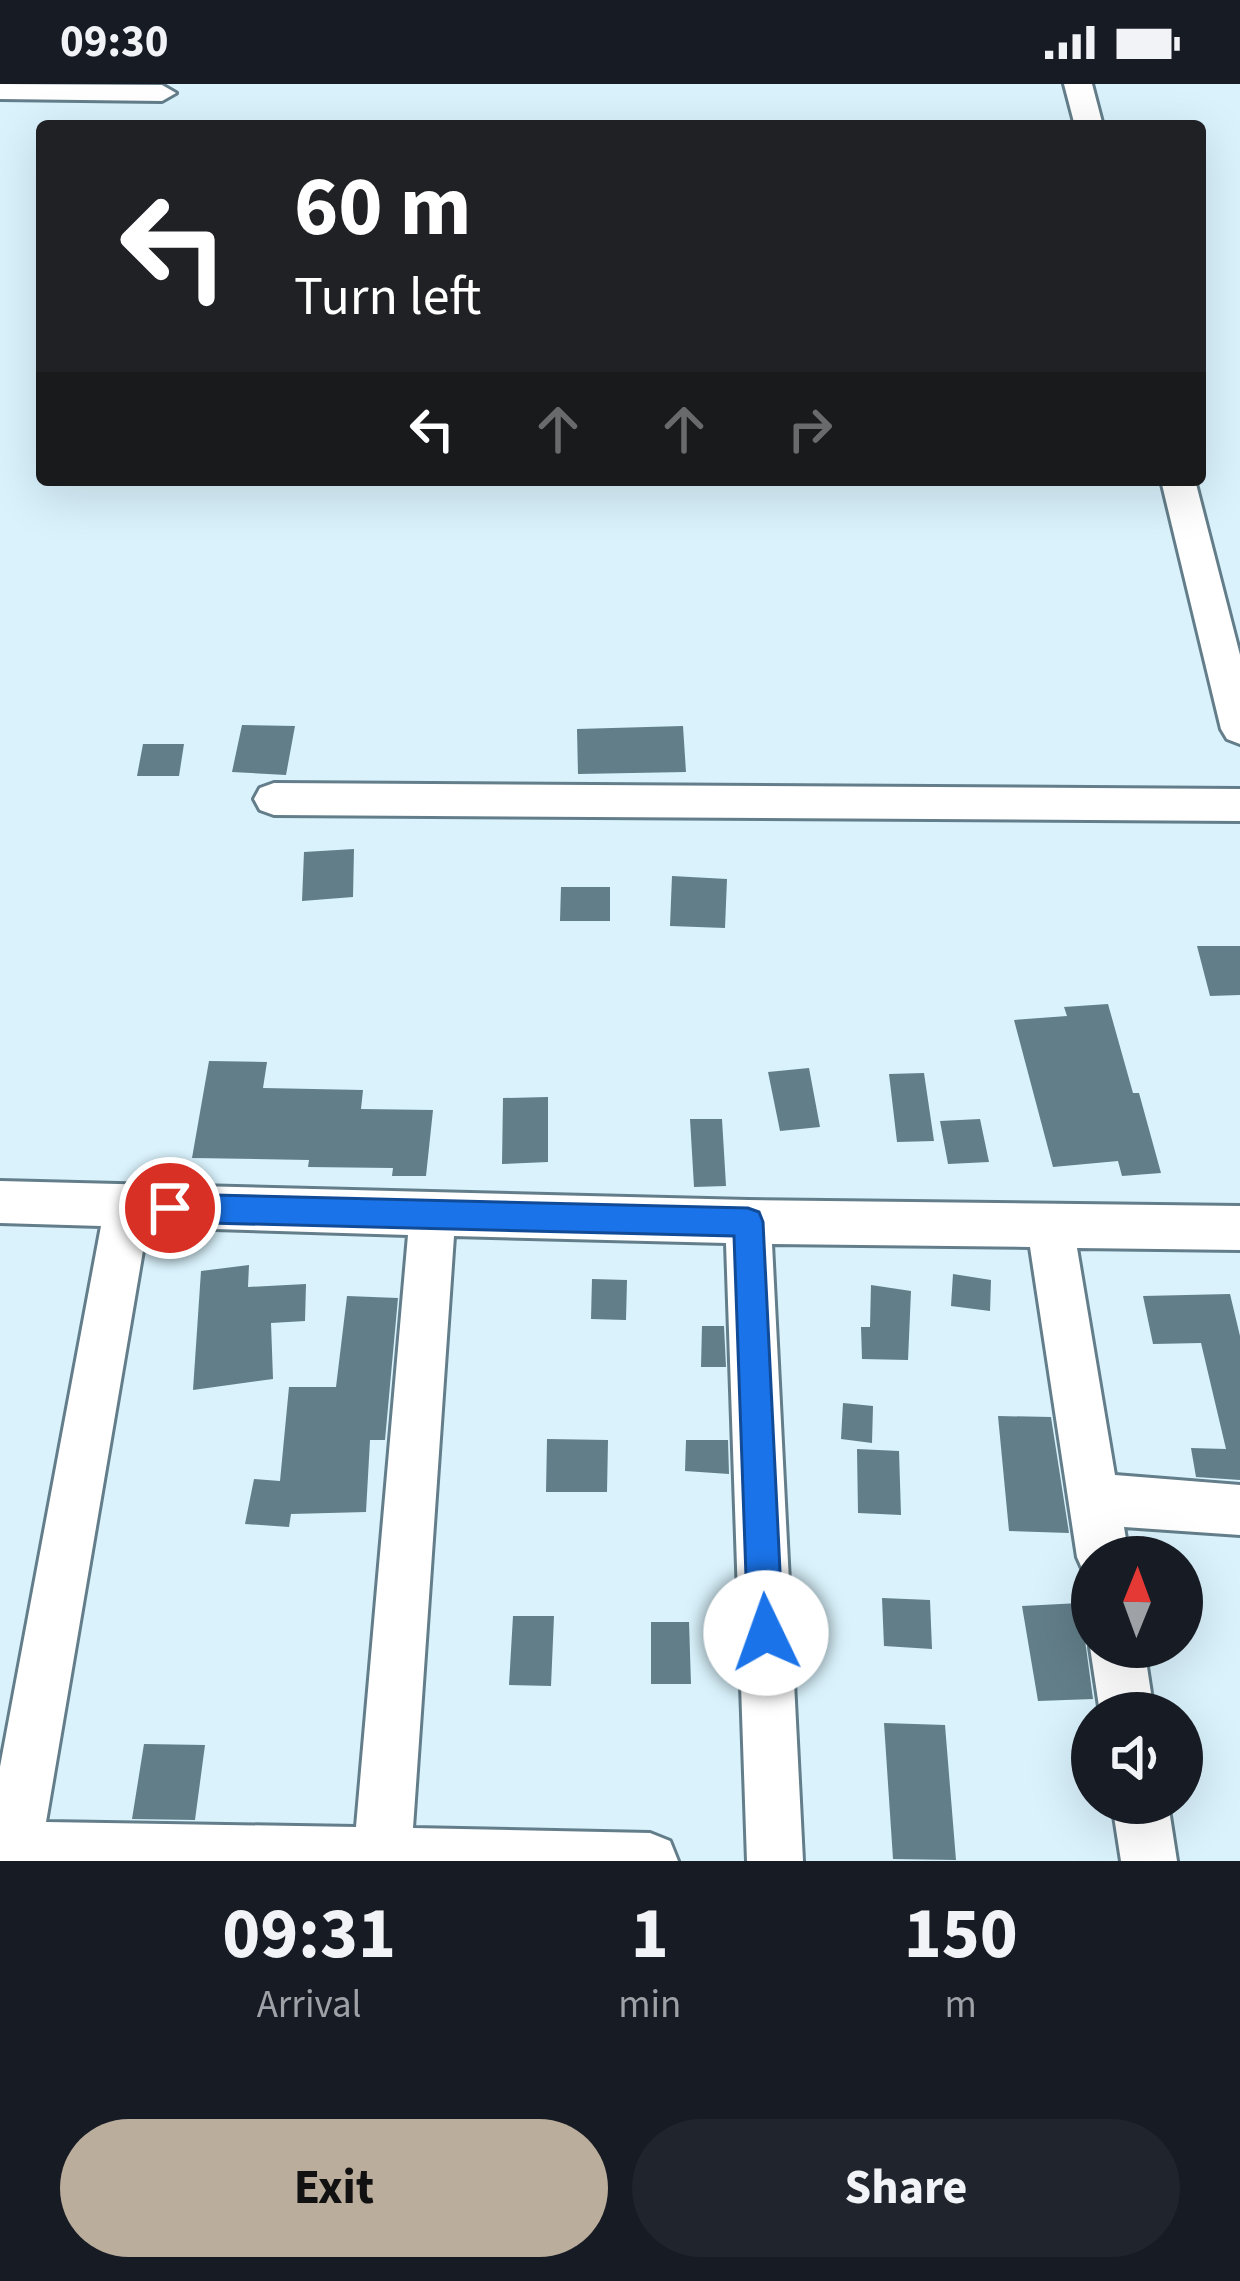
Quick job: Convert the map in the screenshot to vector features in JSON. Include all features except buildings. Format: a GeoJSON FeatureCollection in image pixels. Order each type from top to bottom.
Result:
{"type":"FeatureCollection","features":[{"type":"Feature","properties":{"kind":"street"},"geometry":{"type":"LineString","coordinates":[[1078,84],[1087,120]]}},
{"type":"Feature","properties":{"kind":"street"},"geometry":{"type":"LineString","coordinates":[[0,91],[162,93]]}},
{"type":"Feature","properties":{"kind":"street"},"geometry":{"type":"LineString","coordinates":[[1179,486],[1240,729]]}},
{"type":"Feature","properties":{"kind":"street"},"geometry":{"type":"LineString","coordinates":[[274,799],[1240,805]]}},
{"type":"Feature","properties":{"kind":"street"},"geometry":{"type":"LineString","coordinates":[[0,1202],[748,1222],[1240,1228]]}},
{"type":"Feature","properties":{"kind":"street"},"geometry":{"type":"LineString","coordinates":[[127,1208],[8,1853],[650,1861]]}},
{"type":"Feature","properties":{"kind":"street"},"geometry":{"type":"LineString","coordinates":[[382,1859],[433,1211]]}},
{"type":"Feature","properties":{"kind":"street"},"geometry":{"type":"LineString","coordinates":[[748,1222],[775,1861]]}},
{"type":"Feature","properties":{"kind":"street"},"geometry":{"type":"LineString","coordinates":[[1050,1224],[1100,1536]]}},
{"type":"Feature","properties":{"kind":"street"},"geometry":{"type":"LineString","coordinates":[[1094,1498],[1240,1510]]}},
{"type":"Feature","properties":{"kind":"street"},"geometry":{"type":"LineString","coordinates":[[1143,1824],[1149,1861]]}},
{"type":"Feature","properties":{"kind":"route"},"geometry":{"type":"LineString","coordinates":[[170,1208],[748,1222],[766,1633]]}}]}
